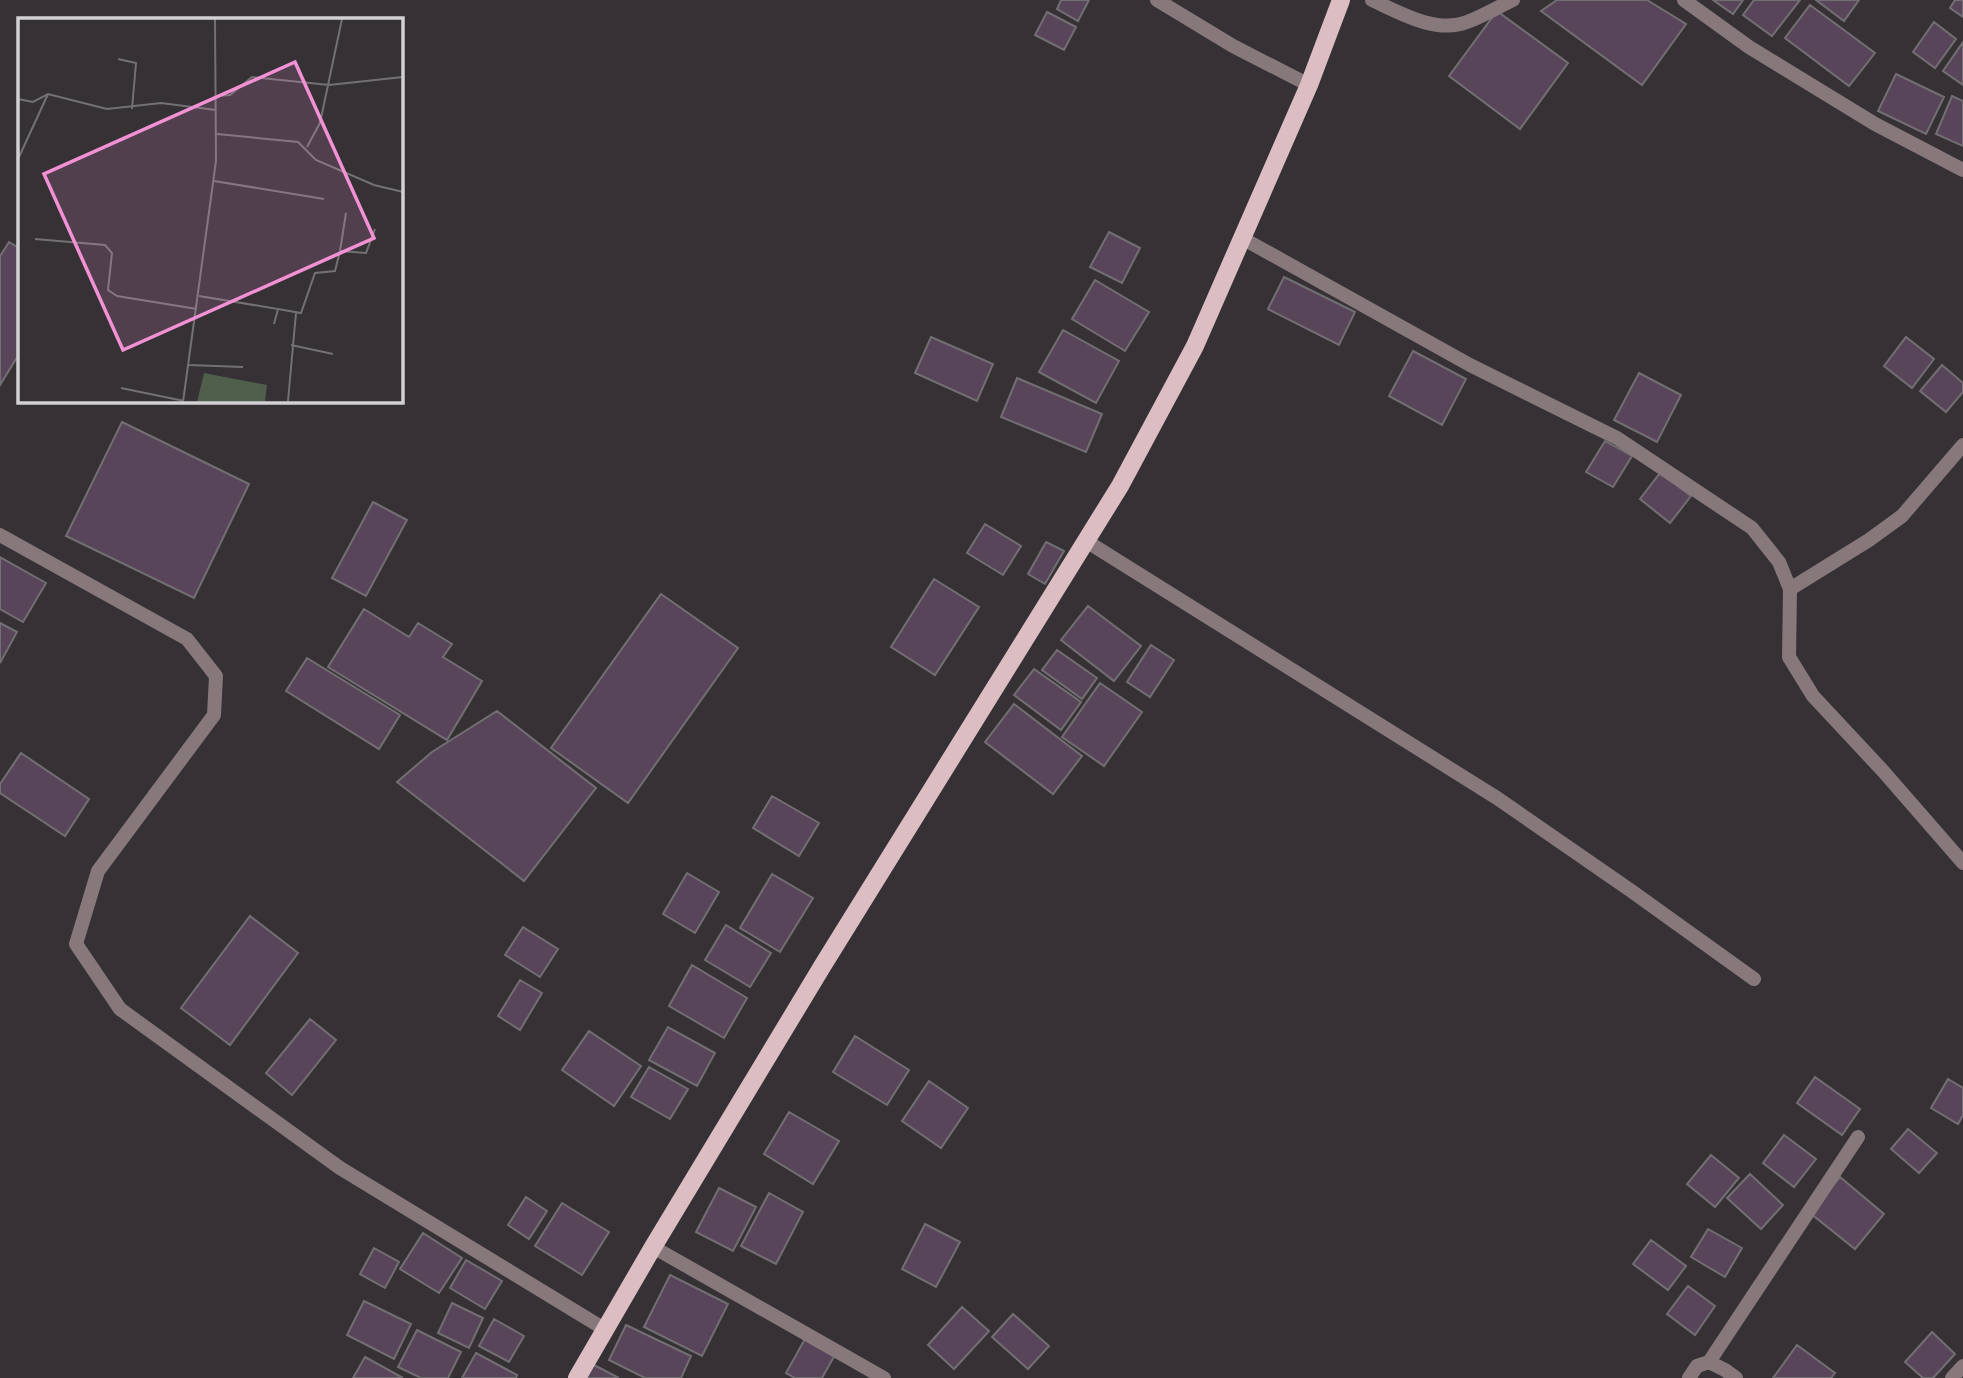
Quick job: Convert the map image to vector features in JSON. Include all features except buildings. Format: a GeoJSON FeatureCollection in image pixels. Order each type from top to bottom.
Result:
{"type":"FeatureCollection","features":[{"type":"Feature","properties":{"kind":"main road"},"geometry":{"type":"LineString","coordinates":[[576,1378],[926,798],[1120,486],[1195,346],[1309,85],[1341,0]]}},
{"type":"Feature","properties":{"kind":"street"},"geometry":{"type":"LineString","coordinates":[[1157,0],[1233,46],[1309,85]]}},
{"type":"Feature","properties":{"kind":"street"},"geometry":{"type":"LineString","coordinates":[[1372,0],[1404,16],[1439,26],[1465,23],[1513,0]]}},
{"type":"Feature","properties":{"kind":"street"},"geometry":{"type":"LineString","coordinates":[[1684,0],[1749,47],[1875,124],[1963,170]]}},
{"type":"Feature","properties":{"kind":"street"},"geometry":{"type":"LineString","coordinates":[[1242,238],[1470,365],[1617,439],[1752,528],[1779,562],[1790,589],[1789,657],[1813,696],[1963,863]]}},
{"type":"Feature","properties":{"kind":"street"},"geometry":{"type":"LineString","coordinates":[[1790,589],[1902,516],[1963,445]]}},
{"type":"Feature","properties":{"kind":"street"},"geometry":{"type":"LineString","coordinates":[[0,535],[187,639],[216,676],[214,715],[97,871],[76,944],[120,1009],[340,1168],[606,1330]]}},
{"type":"Feature","properties":{"kind":"street"},"geometry":{"type":"LineString","coordinates":[[1086,541],[1497,798],[1754,979]]}},
{"type":"Feature","properties":{"kind":"street"},"geometry":{"type":"LineString","coordinates":[[1689,1378],[1697,1366],[1709,1362],[1858,1137]]}},
{"type":"Feature","properties":{"kind":"street"},"geometry":{"type":"LineString","coordinates":[[653,1247],[884,1378]]}},
{"type":"Feature","properties":{"kind":"street"},"geometry":{"type":"LineString","coordinates":[[1709,1362],[1736,1378]]}},
{"type":"Feature","properties":{"kind":"street"},"geometry":{"type":"LineString","coordinates":[[1952,1378],[1963,1366]]}}]}
